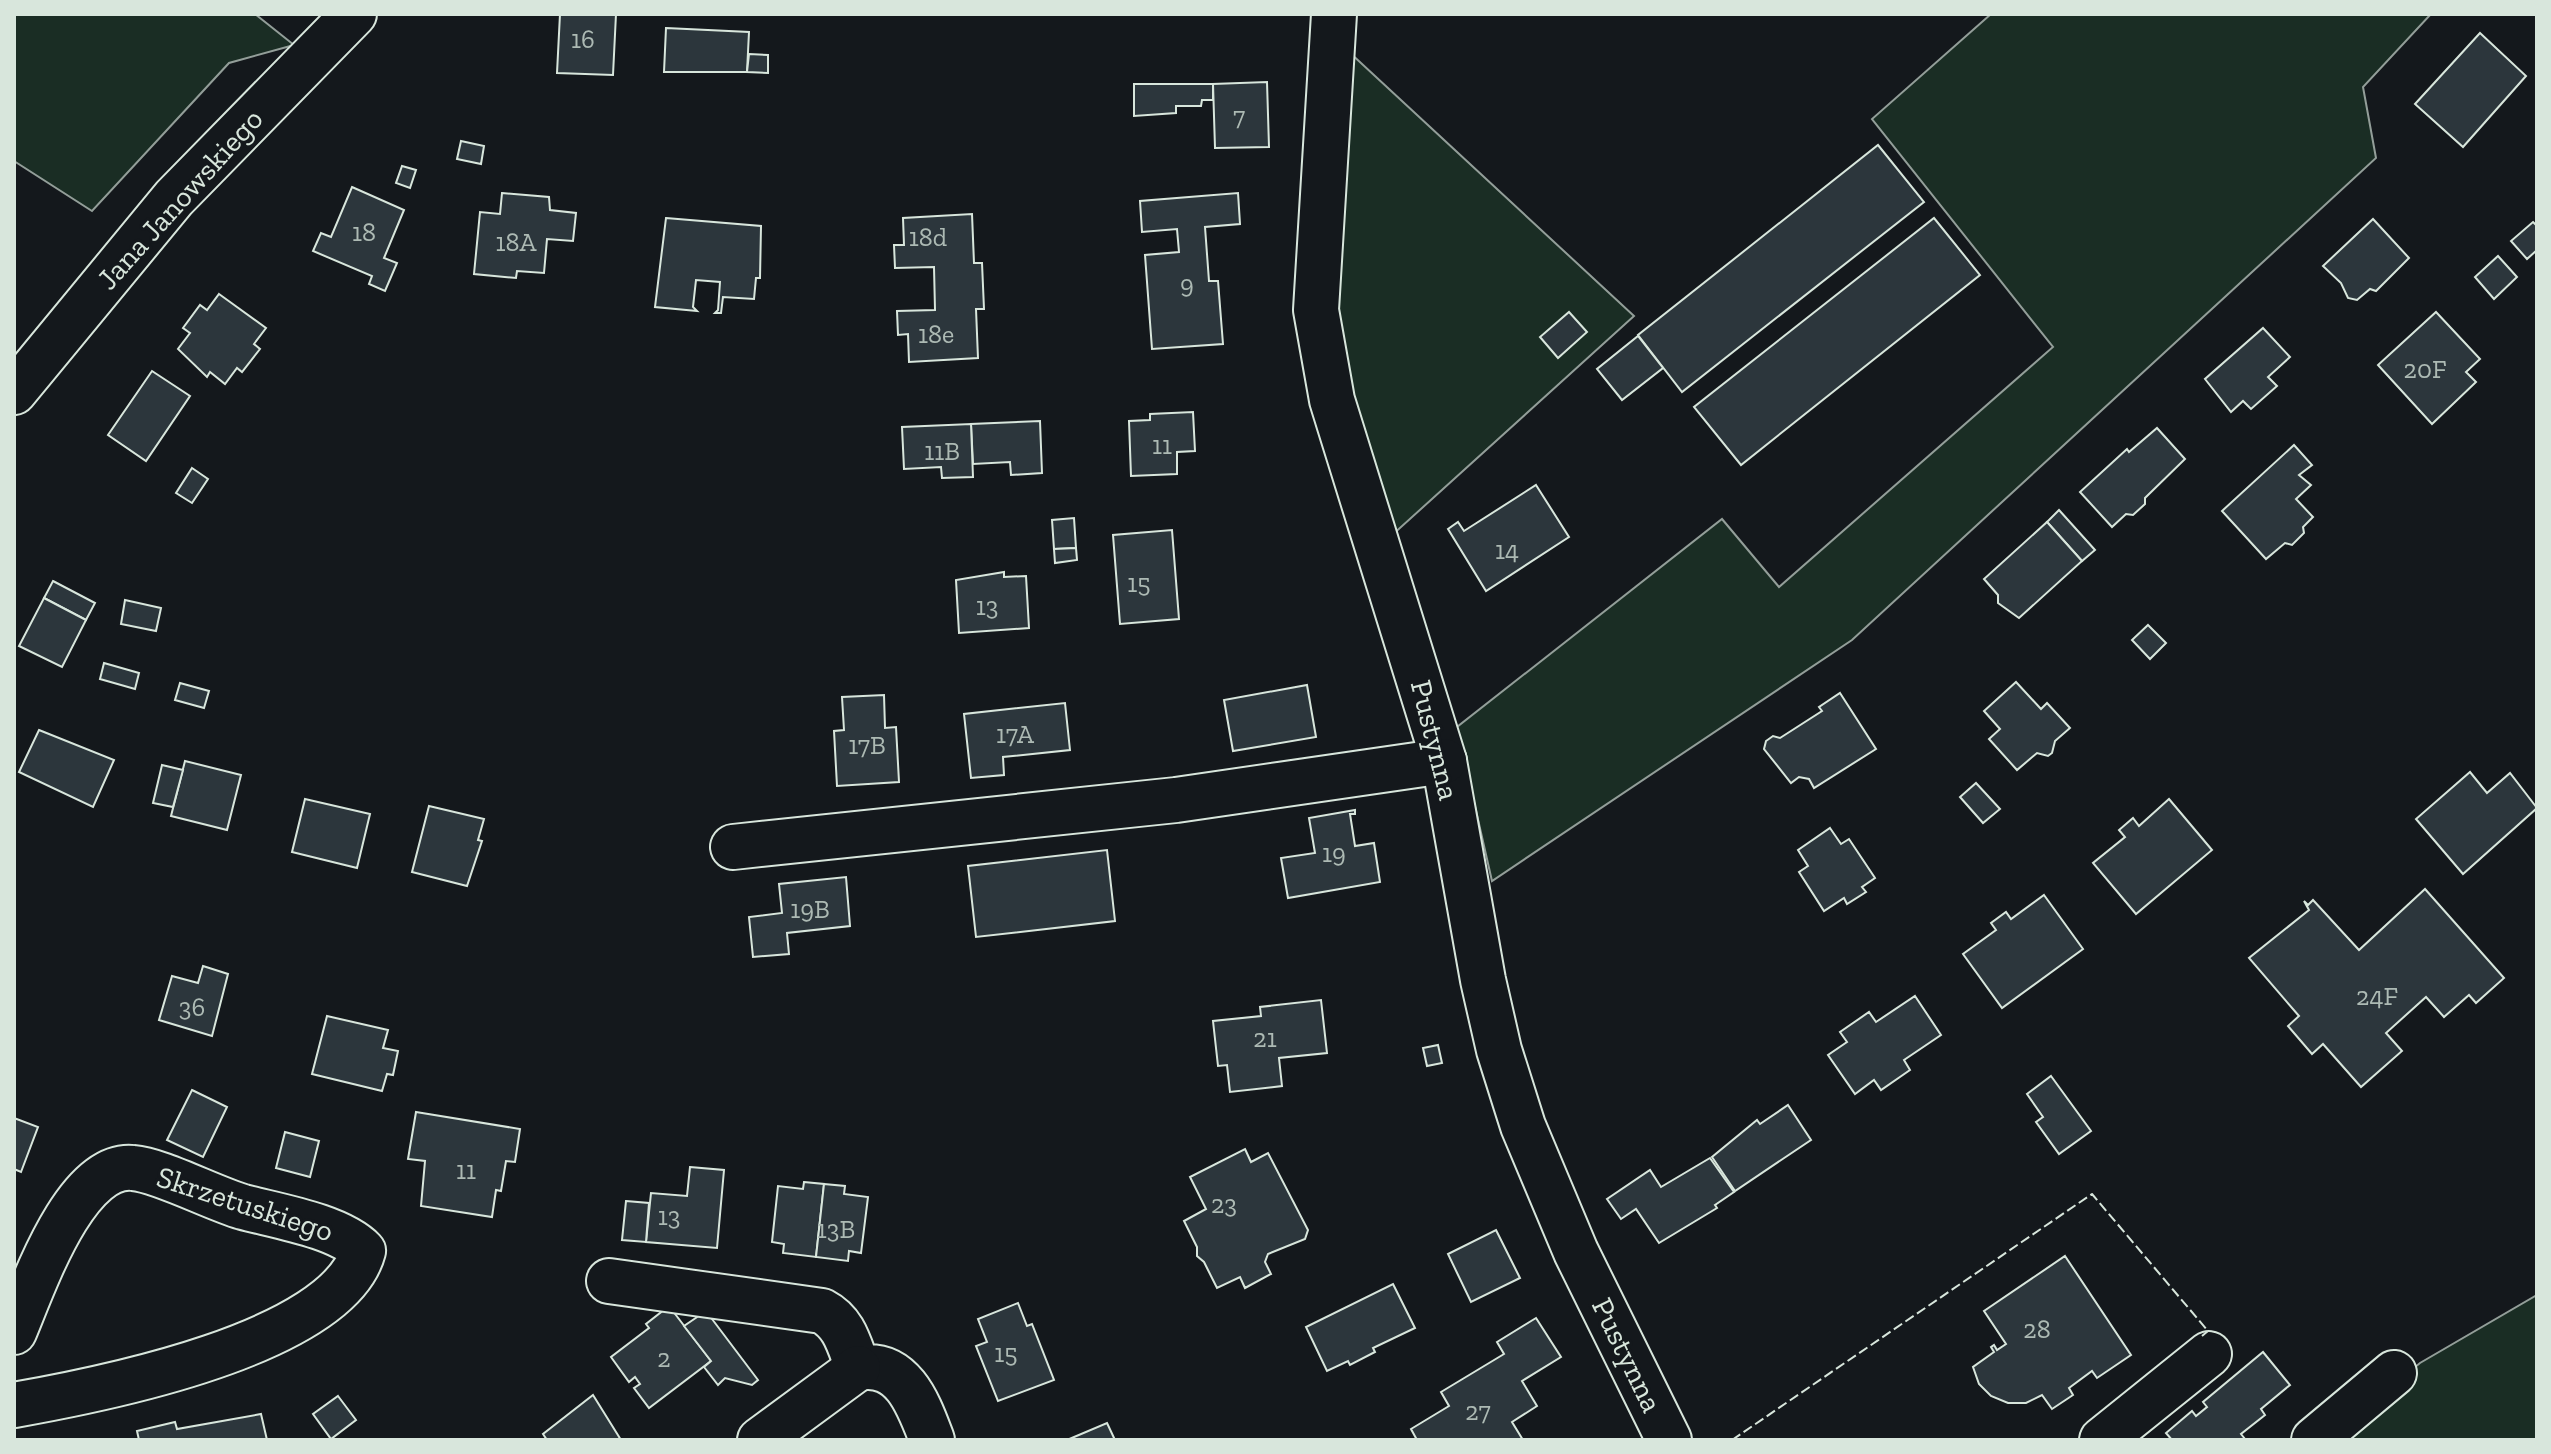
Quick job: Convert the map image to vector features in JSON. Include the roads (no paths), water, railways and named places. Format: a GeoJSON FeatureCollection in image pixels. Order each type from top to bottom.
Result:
{"type":"FeatureCollection","features":[{"type":"Feature","properties":{"kind":"street","name":"Jana Janowskiego"},"geometry":{"type":"LineString","coordinates":[[14,392],[174,198],[354,14]]}},
{"type":"Feature","properties":{"kind":"street","name":"Pustynna"},"geometry":{"type":"LineString","coordinates":[[1334,14],[1316,310],[1332,400],[1444,761],[1483,980],[1499,1050],[1523,1126],[1576,1252],[1669,1440]]}},
{"type":"Feature","properties":{"kind":"street"},"geometry":{"type":"LineString","coordinates":[[733,847],[1176,800],[1444,761]]}},
{"type":"Feature","properties":{"kind":"street","name":"Skrzetuskiego"},"geometry":{"type":"LineString","coordinates":[[14,1332],[77,1201],[94,1180],[114,1168],[136,1168],[217,1200],[293,1220],[352,1240],[363,1251],[358,1269],[342,1288],[281,1331],[232,1353],[14,1405]]}},
{"type":"Feature","properties":{"kind":"street"},"geometry":{"type":"LineString","coordinates":[[609,1281],[822,1311],[835,1318],[843,1329],[858,1368]]}},
{"type":"Feature","properties":{"kind":"street"},"geometry":{"type":"LineString","coordinates":[[2102,1440],[2209,1354]]}},
{"type":"Feature","properties":{"kind":"street"},"geometry":{"type":"LineString","coordinates":[[760,1440],[858,1368],[878,1367],[906,1384],[916,1398],[932,1440]]}},
{"type":"Feature","properties":{"kind":"street"},"geometry":{"type":"LineString","coordinates":[[2314,1440],[2346,1410],[2394,1373]]}}]}
